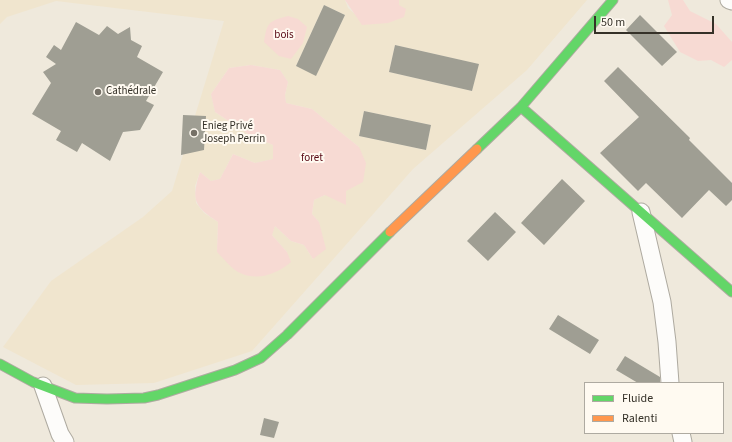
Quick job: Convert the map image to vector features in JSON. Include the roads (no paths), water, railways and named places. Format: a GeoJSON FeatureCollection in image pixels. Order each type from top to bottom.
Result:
{"type":"FeatureCollection","features":[{"type":"Feature","properties":{"kind":"street"},"geometry":{"type":"LineString","coordinates":[[0,364],[16,374],[75,398],[107,399],[144,398],[214,377],[261,358],[287,335],[362,259],[521,106],[613,0]]}},
{"type":"Feature","properties":{"kind":"street"},"geometry":{"type":"LineString","coordinates":[[521,106],[732,292]]}},
{"type":"Feature","properties":{"kind":"street"},"geometry":{"type":"LineString","coordinates":[[641,212],[662,302],[670,382]]}},
{"type":"Feature","properties":{"kind":"street"},"geometry":{"type":"LineString","coordinates":[[43,386],[60,434],[66,442]]}},
{"type":"Feature","properties":{"kind":"place","name":"Cathédrale"},"geometry":{"type":"Point","coordinates":[98,92]}},
{"type":"Feature","properties":{"kind":"place","name":"Enieg Privé Joseph Perrin"},"geometry":{"type":"Point","coordinates":[194,133]}},
{"type":"Feature","properties":{"kind":"park label","name":"bois"},"geometry":{"type":"Point","coordinates":[284,36]}},
{"type":"Feature","properties":{"kind":"park label","name":"foret"},"geometry":{"type":"Point","coordinates":[312,159]}}]}
